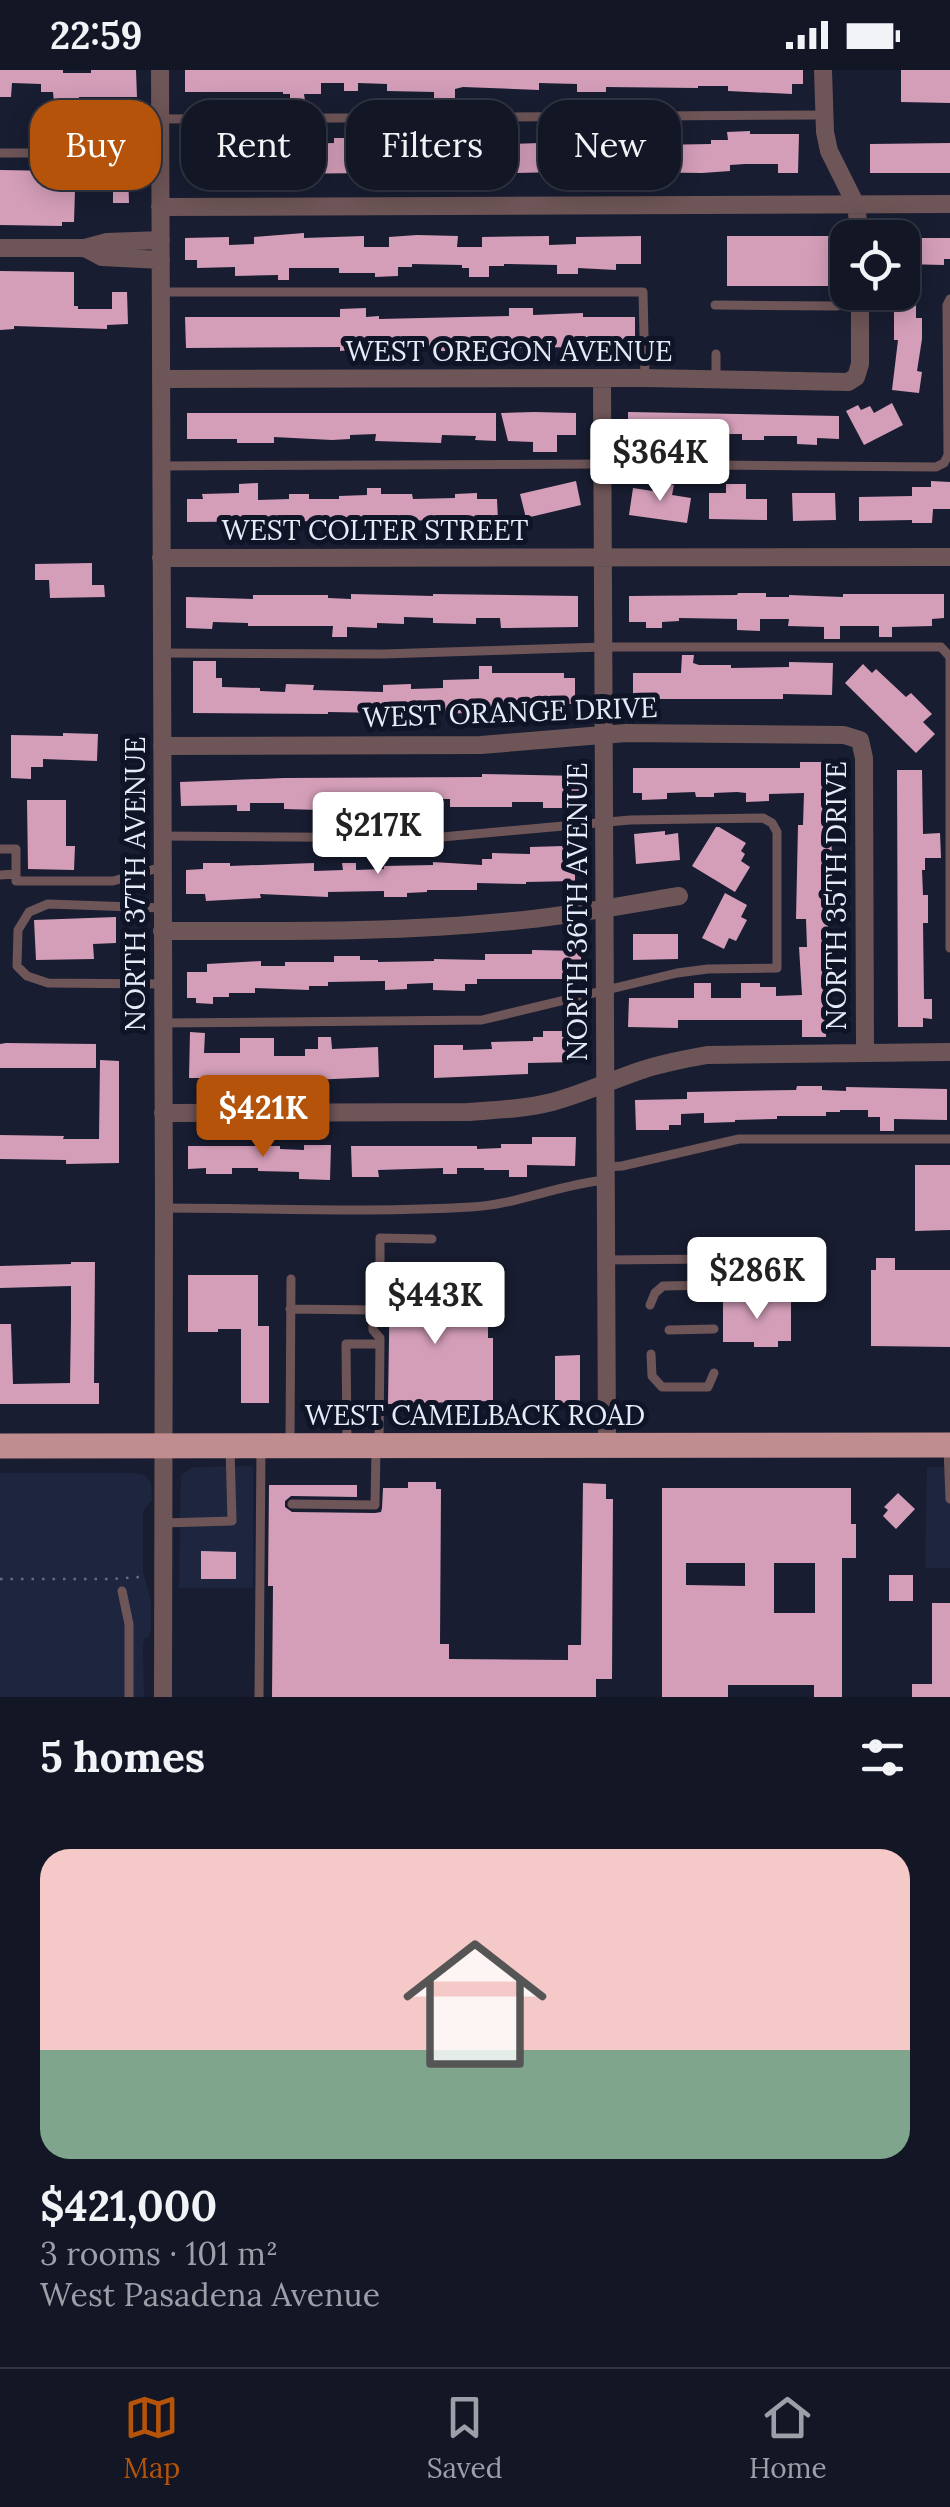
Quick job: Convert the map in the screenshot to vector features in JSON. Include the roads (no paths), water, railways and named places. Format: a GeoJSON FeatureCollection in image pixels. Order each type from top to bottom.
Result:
{"type":"FeatureCollection","features":[{"type":"Feature","properties":{"kind":"main road","name":"WEST CAMELBACK ROAD"},"geometry":{"type":"LineString","coordinates":[[0,1446],[949,1445]]}},
{"type":"Feature","properties":{"kind":"street","name":"NORTH 37TH AVENUE"},"geometry":{"type":"LineString","coordinates":[[160,70],[160,100]]}},
{"type":"Feature","properties":{"kind":"street"},"geometry":{"type":"LineString","coordinates":[[823,70],[829,151],[856,205],[858,220]]}},
{"type":"Feature","properties":{"kind":"street","name":"NORTH 37TH AVENUE"},"geometry":{"type":"LineString","coordinates":[[160,190],[163,1697]]}},
{"type":"Feature","properties":{"kind":"street"},"geometry":{"type":"LineString","coordinates":[[160,207],[950,204]]}},
{"type":"Feature","properties":{"kind":"street"},"geometry":{"type":"LineString","coordinates":[[0,248],[85,248],[106,242],[161,250]]}},
{"type":"Feature","properties":{"kind":"street","name":"WEST OREGON AVENUE"},"geometry":{"type":"LineString","coordinates":[[160,380],[716,378],[848,382],[856,378],[860,364],[860,310]]}},
{"type":"Feature","properties":{"kind":"street","name":"NORTH 36TH AVENUE"},"geometry":{"type":"LineString","coordinates":[[602,378],[606,1445]]}},
{"type":"Feature","properties":{"kind":"street","name":"WEST COLTER STREET"},"geometry":{"type":"LineString","coordinates":[[161,558],[950,557]]}},
{"type":"Feature","properties":{"kind":"street","name":"WEST ORANGE DRIVE"},"geometry":{"type":"LineString","coordinates":[[162,746],[481,745],[604,735],[844,735],[860,740]]}},
{"type":"Feature","properties":{"kind":"street","name":"NORTH 35TH DRIVE"},"geometry":{"type":"LineString","coordinates":[[860,740],[864,758],[864,1052]]}},
{"type":"Feature","properties":{"kind":"street"},"geometry":{"type":"LineString","coordinates":[[162,931],[434,927],[514,921],[679,896]]}},
{"type":"Feature","properties":{"kind":"street"},"geometry":{"type":"LineString","coordinates":[[163,1112],[513,1109],[549,1103],[654,1066],[707,1055],[950,1052]]}},
{"type":"Feature","properties":{"kind":"lane"},"geometry":{"type":"LineString","coordinates":[[161,119],[824,116]]}},
{"type":"Feature","properties":{"kind":"lane"},"geometry":{"type":"LineString","coordinates":[[0,153],[30,153]]}},
{"type":"Feature","properties":{"kind":"lane"},"geometry":{"type":"LineString","coordinates":[[160,292],[643,292],[645,378]]}},
{"type":"Feature","properties":{"kind":"lane"},"geometry":{"type":"LineString","coordinates":[[161,466],[603,464],[936,468],[948,455],[950,299]]}},
{"type":"Feature","properties":{"kind":"lane"},"geometry":{"type":"LineString","coordinates":[[714,305],[830,306]]}},
{"type":"Feature","properties":{"kind":"lane"},"geometry":{"type":"LineString","coordinates":[[716,354],[716,378]]}},
{"type":"Feature","properties":{"kind":"lane"},"geometry":{"type":"LineString","coordinates":[[161,653],[941,647],[950,657],[950,948]]}},
{"type":"Feature","properties":{"kind":"lane"},"geometry":{"type":"LineString","coordinates":[[162,836],[430,838],[630,820],[763,818],[776,832],[776,968],[708,968],[677,973],[482,1020],[162,1023]]}},
{"type":"Feature","properties":{"kind":"lane"},"geometry":{"type":"LineString","coordinates":[[0,849],[16,849],[16,881],[113,882],[162,867]]}},
{"type":"Feature","properties":{"kind":"lane"},"geometry":{"type":"LineString","coordinates":[[0,874],[16,874]]}},
{"type":"Feature","properties":{"kind":"lane"},"geometry":{"type":"LineString","coordinates":[[162,908],[48,904],[29,912],[18,930],[17,966],[27,976],[48,983],[162,984]]}},
{"type":"Feature","properties":{"kind":"lane"},"geometry":{"type":"LineString","coordinates":[[164,1208],[474,1207],[588,1182],[622,1166],[739,1140],[950,1139]]}},
{"type":"Feature","properties":{"kind":"lane"},"geometry":{"type":"LineString","coordinates":[[290,1309],[373,1310],[382,1304],[380,1238],[432,1239]]}},
{"type":"Feature","properties":{"kind":"lane"},"geometry":{"type":"LineString","coordinates":[[606,1260],[714,1259]]}},
{"type":"Feature","properties":{"kind":"lane"},"geometry":{"type":"LineString","coordinates":[[290,1279],[290,1445]]}},
{"type":"Feature","properties":{"kind":"lane"},"geometry":{"type":"LineString","coordinates":[[650,1306],[663,1286],[714,1285]]}},
{"type":"Feature","properties":{"kind":"lane"},"geometry":{"type":"LineString","coordinates":[[292,1504],[376,1505],[381,1338],[373,1330],[373,1310]]}},
{"type":"Feature","properties":{"kind":"lane"},"geometry":{"type":"LineString","coordinates":[[669,1330],[714,1329]]}},
{"type":"Feature","properties":{"kind":"lane"},"geometry":{"type":"LineString","coordinates":[[346,1445],[346,1344],[381,1338]]}},
{"type":"Feature","properties":{"kind":"lane"},"geometry":{"type":"LineString","coordinates":[[651,1354],[652,1376],[662,1387],[708,1387],[714,1373]]}},
{"type":"Feature","properties":{"kind":"lane"},"geometry":{"type":"LineString","coordinates":[[949,1445],[950,1500]]}},
{"type":"Feature","properties":{"kind":"lane"},"geometry":{"type":"LineString","coordinates":[[164,1524],[232,1521],[230,1446]]}},
{"type":"Feature","properties":{"kind":"lane"},"geometry":{"type":"LineString","coordinates":[[259,1697],[260,1446]]}},
{"type":"Feature","properties":{"kind":"lane"},"geometry":{"type":"LineString","coordinates":[[122,1591],[129,1624],[129,1697]]}}]}
